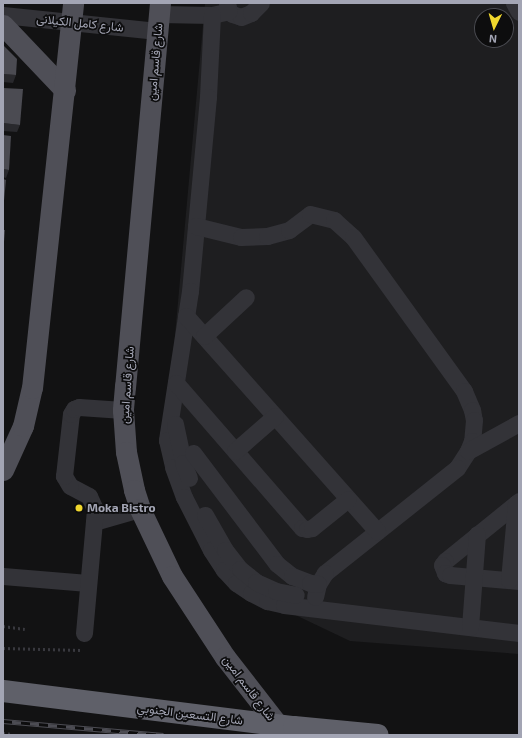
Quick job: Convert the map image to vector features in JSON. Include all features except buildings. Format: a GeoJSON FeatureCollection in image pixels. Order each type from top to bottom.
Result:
{"type":"FeatureCollection","features":[{"type":"Feature","properties":{"kind":"highway","name":"شارع التسعين الجنوبي"},"geometry":{"type":"LineString","coordinates":[[3,691],[278,725],[378,735]]}},
{"type":"Feature","properties":{"kind":"main road"},"geometry":{"type":"LineString","coordinates":[[3,470],[23,426],[32,388],[65,90],[72,13]]}},
{"type":"Feature","properties":{"kind":"main road","name":"شارع قاسم امين"},"geometry":{"type":"LineString","coordinates":[[159,16],[123,410],[127,459],[140,509],[172,576],[197,617],[278,725]]}},
{"type":"Feature","properties":{"kind":"main road"},"geometry":{"type":"LineString","coordinates":[[3,25],[65,90]]}},
{"type":"Feature","properties":{"kind":"street","name":"شارع كامل الكيلانى"},"geometry":{"type":"LineString","coordinates":[[3,15],[72,13],[159,16],[223,10],[236,16],[246,16],[261,3]]}},
{"type":"Feature","properties":{"kind":"street"},"geometry":{"type":"LineString","coordinates":[[514,3],[519,12]]}},
{"type":"Feature","properties":{"kind":"street"},"geometry":{"type":"LineString","coordinates":[[223,10],[219,91],[214,97],[208,97],[186,316],[167,440],[169,454],[184,498],[211,550],[224,570],[236,583],[267,601],[284,605],[470,621],[519,621]]}},
{"type":"Feature","properties":{"kind":"street"},"geometry":{"type":"LineString","coordinates":[[196,226],[242,237],[267,236],[289,230],[310,214],[326,217],[341,225],[357,243],[466,396],[474,420],[472,441],[468,451],[456,468],[325,573],[317,590]]}},
{"type":"Feature","properties":{"kind":"street"},"geometry":{"type":"LineString","coordinates":[[204,336],[246,297]]}},
{"type":"Feature","properties":{"kind":"street"},"geometry":{"type":"LineString","coordinates":[[186,316],[377,531]]}},
{"type":"Feature","properties":{"kind":"street"},"geometry":{"type":"LineString","coordinates":[[176,383],[302,528],[312,528],[348,499]]}},
{"type":"Feature","properties":{"kind":"street"},"geometry":{"type":"LineString","coordinates":[[84,633],[95,509],[92,500],[85,492],[70,486],[64,476],[71,414],[74,409],[80,407],[123,410]]}},
{"type":"Feature","properties":{"kind":"street"},"geometry":{"type":"LineString","coordinates":[[172,413],[183,463],[197,500],[225,550],[240,569],[256,582],[276,591],[317,590],[470,621],[519,633]]}},
{"type":"Feature","properties":{"kind":"street"},"geometry":{"type":"LineString","coordinates":[[235,451],[275,416]]}},
{"type":"Feature","properties":{"kind":"street"},"geometry":{"type":"LineString","coordinates":[[468,451],[519,423]]}},
{"type":"Feature","properties":{"kind":"street"},"geometry":{"type":"LineString","coordinates":[[193,453],[277,564],[292,576],[310,582],[317,590]]}},
{"type":"Feature","properties":{"kind":"street"},"geometry":{"type":"LineString","coordinates":[[517,502],[514,581],[450,575],[443,570],[442,565],[445,561],[517,502]]}},
{"type":"Feature","properties":{"kind":"street"},"geometry":{"type":"LineString","coordinates":[[94,522],[140,509]]}},
{"type":"Feature","properties":{"kind":"street"},"geometry":{"type":"LineString","coordinates":[[470,621],[477,534]]}},
{"type":"Feature","properties":{"kind":"street"},"geometry":{"type":"LineString","coordinates":[[3,576],[88,583]]}},
{"type":"Feature","properties":{"kind":"path"},"geometry":{"type":"LineString","coordinates":[[3,626],[25,629]]}},
{"type":"Feature","properties":{"kind":"path"},"geometry":{"type":"LineString","coordinates":[[3,648],[83,650],[84,633]]}},
{"type":"Feature","properties":{"kind":"path"},"geometry":{"type":"LineString","coordinates":[[3,733],[13,734]]}},
{"type":"Feature","properties":{"kind":"shaded area"},"geometry":{"type":"Polygon","coordinates":[[[205,3],[519,3],[519,654],[350,641],[264,600],[199,535],[165,446],[205,3]]]}},
{"type":"Feature","properties":{"kind":"railway"},"geometry":{"type":"LineString","coordinates":[[3,721],[163,735]]}},
{"type":"Feature","properties":{"kind":"place","name":"Moka Bistro"},"geometry":{"type":"Point","coordinates":[79,508]}}]}
